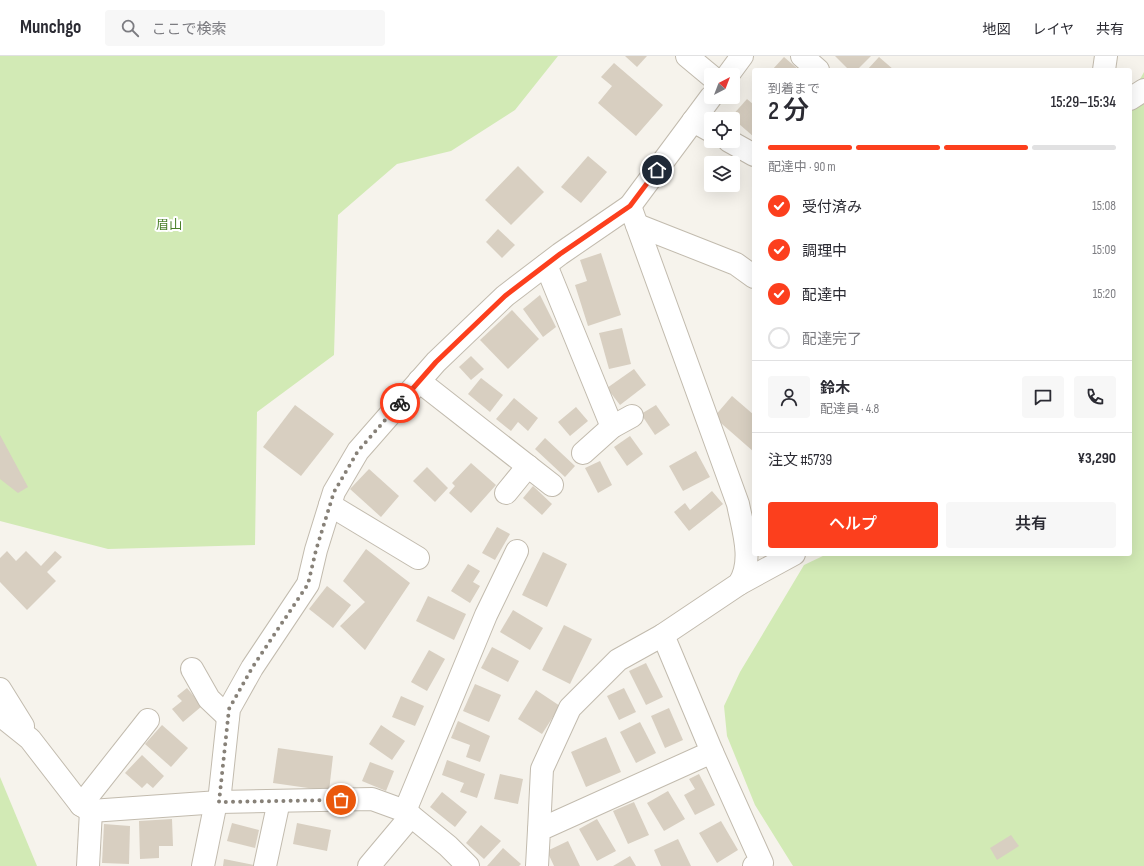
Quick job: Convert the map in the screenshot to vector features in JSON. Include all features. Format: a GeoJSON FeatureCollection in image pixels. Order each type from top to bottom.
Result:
{"type":"FeatureCollection","features":[{"type":"Feature","properties":{"kind":"street"},"geometry":{"type":"LineString","coordinates":[[687,56],[704,70]]}},
{"type":"Feature","properties":{"kind":"street"},"geometry":{"type":"LineString","coordinates":[[733,68],[742,56]]}},
{"type":"Feature","properties":{"kind":"street"},"geometry":{"type":"LineString","coordinates":[[802,56],[816,68]]}},
{"type":"Feature","properties":{"kind":"street"},"geometry":{"type":"LineString","coordinates":[[1104,68],[1106,56]]}},
{"type":"Feature","properties":{"kind":"street"},"geometry":{"type":"LineString","coordinates":[[1132,98],[1144,90]]}},
{"type":"Feature","properties":{"kind":"street"},"geometry":{"type":"LineString","coordinates":[[203,866],[218,802],[229,709],[252,668],[308,584],[316,550],[334,492],[358,451],[436,362],[505,296],[560,254],[634,215],[702,126],[709,104]]}},
{"type":"Feature","properties":{"kind":"street"},"geometry":{"type":"LineString","coordinates":[[740,147],[752,153]]}},
{"type":"Feature","properties":{"kind":"street"},"geometry":{"type":"LineString","coordinates":[[634,215],[736,264],[752,276]]}},
{"type":"Feature","properties":{"kind":"street"},"geometry":{"type":"LineString","coordinates":[[634,215],[738,504],[747,555],[745,576],[740,584]]}},
{"type":"Feature","properties":{"kind":"street"},"geometry":{"type":"LineString","coordinates":[[546,265],[612,427]]}},
{"type":"Feature","properties":{"kind":"street"},"geometry":{"type":"LineString","coordinates":[[419,382],[552,485]]}},
{"type":"Feature","properties":{"kind":"street"},"geometry":{"type":"LineString","coordinates":[[583,454],[612,427],[632,416]]}},
{"type":"Feature","properties":{"kind":"street"},"geometry":{"type":"LineString","coordinates":[[506,493],[528,466]]}},
{"type":"Feature","properties":{"kind":"street"},"geometry":{"type":"LineString","coordinates":[[330,505],[418,558]]}},
{"type":"Feature","properties":{"kind":"street"},"geometry":{"type":"LineString","coordinates":[[369,866],[408,813],[486,615],[517,551]]}},
{"type":"Feature","properties":{"kind":"street"},"geometry":{"type":"LineString","coordinates":[[537,866],[542,769],[570,708],[618,660],[663,635],[740,584],[790,556]]}},
{"type":"Feature","properties":{"kind":"street"},"geometry":{"type":"LineString","coordinates":[[663,635],[712,752],[762,863],[754,866]]}},
{"type":"Feature","properties":{"kind":"street"},"geometry":{"type":"LineString","coordinates":[[192,669],[210,699],[228,717]]}},
{"type":"Feature","properties":{"kind":"street"},"geometry":{"type":"LineString","coordinates":[[0,690],[41,754]]}},
{"type":"Feature","properties":{"kind":"street"},"geometry":{"type":"LineString","coordinates":[[0,715],[30,739],[86,808]]}},
{"type":"Feature","properties":{"kind":"street"},"geometry":{"type":"LineString","coordinates":[[88,866],[86,808],[148,720]]}},
{"type":"Feature","properties":{"kind":"street"},"geometry":{"type":"LineString","coordinates":[[539,830],[712,752]]}},
{"type":"Feature","properties":{"kind":"street"},"geometry":{"type":"LineString","coordinates":[[86,808],[218,802],[372,799],[408,813],[448,846],[468,866]]}},
{"type":"Feature","properties":{"kind":"street"},"geometry":{"type":"LineString","coordinates":[[265,866],[279,801]]}},
{"type":"Feature","properties":{"kind":"green space","name":"眉山"},"geometry":{"type":"Polygon","coordinates":[[[0,56],[558,56],[515,110],[451,151],[397,164],[338,215],[334,355],[257,412],[255,545],[108,549],[0,521],[0,56]]]}},
{"type":"Feature","properties":{"kind":"green space"},"geometry":{"type":"Polygon","coordinates":[[[1144,72],[1144,866],[793,866],[755,805],[727,736],[724,706],[740,672],[804,565],[823,556],[1132,556],[1132,93],[1144,72]]]}},
{"type":"Feature","properties":{"kind":"green space"},"geometry":{"type":"Polygon","coordinates":[[[0,777],[37,866],[0,866],[0,777]]]}},
{"type":"Feature","properties":{"kind":"building"},"geometry":{"type":"Polygon","coordinates":[[[625,56],[647,56],[637,67],[625,56]]]}},
{"type":"Feature","properties":{"kind":"building"},"geometry":{"type":"Polygon","coordinates":[[[835,56],[871,56],[859,68],[847,68],[835,56]]]}},
{"type":"Feature","properties":{"kind":"building"},"geometry":{"type":"Polygon","coordinates":[[[784,57],[797,68],[774,68],[784,57]]]}},
{"type":"Feature","properties":{"kind":"building"},"geometry":{"type":"Polygon","coordinates":[[[879,57],[892,68],[869,68],[879,57]]]}},
{"type":"Feature","properties":{"kind":"building"},"geometry":{"type":"Polygon","coordinates":[[[614,63],[663,105],[636,136],[598,103],[612,86],[601,77],[614,63]]]}},
{"type":"Feature","properties":{"kind":"building"},"geometry":{"type":"Polygon","coordinates":[[[747,99],[752,103],[752,135],[740,125],[740,112],[735,112],[747,99]]]}},
{"type":"Feature","properties":{"kind":"building"},"geometry":{"type":"Polygon","coordinates":[[[588,156],[607,172],[581,203],[561,187],[588,156]]]}},
{"type":"Feature","properties":{"kind":"building"},"geometry":{"type":"Polygon","coordinates":[[[518,166],[544,192],[511,225],[485,200],[518,166]]]}},
{"type":"Feature","properties":{"kind":"building"},"geometry":{"type":"Polygon","coordinates":[[[498,229],[515,245],[502,258],[486,242],[498,229]]]}},
{"type":"Feature","properties":{"kind":"building"},"geometry":{"type":"Polygon","coordinates":[[[601,253],[621,315],[588,326],[575,285],[587,281],[580,260],[601,253]]]}},
{"type":"Feature","properties":{"kind":"building"},"geometry":{"type":"Polygon","coordinates":[[[540,295],[556,327],[543,337],[523,309],[540,295]]]}},
{"type":"Feature","properties":{"kind":"building"},"geometry":{"type":"Polygon","coordinates":[[[512,310],[539,339],[508,369],[480,340],[512,310]]]}},
{"type":"Feature","properties":{"kind":"building"},"geometry":{"type":"Polygon","coordinates":[[[622,328],[631,364],[609,369],[599,333],[622,328]]]}},
{"type":"Feature","properties":{"kind":"building"},"geometry":{"type":"Polygon","coordinates":[[[471,356],[484,369],[471,380],[459,367],[471,356]]]}},
{"type":"Feature","properties":{"kind":"building"},"geometry":{"type":"Polygon","coordinates":[[[634,369],[646,385],[620,405],[607,388],[634,369]]]}},
{"type":"Feature","properties":{"kind":"building"},"geometry":{"type":"Polygon","coordinates":[[[481,378],[503,395],[490,412],[468,394],[481,378]]]}},
{"type":"Feature","properties":{"kind":"building"},"geometry":{"type":"Polygon","coordinates":[[[732,396],[752,413],[752,450],[714,417],[732,396]]]}},
{"type":"Feature","properties":{"kind":"building"},"geometry":{"type":"Polygon","coordinates":[[[514,398],[538,418],[528,431],[518,422],[511,431],[496,419],[514,398]]]}},
{"type":"Feature","properties":{"kind":"building"},"geometry":{"type":"Polygon","coordinates":[[[295,405],[334,434],[301,476],[263,447],[295,405]]]}},
{"type":"Feature","properties":{"kind":"building"},"geometry":{"type":"Polygon","coordinates":[[[656,405],[670,425],[655,435],[641,414],[656,405]]]}},
{"type":"Feature","properties":{"kind":"building"},"geometry":{"type":"Polygon","coordinates":[[[576,407],[588,421],[570,436],[558,422],[576,407]]]}},
{"type":"Feature","properties":{"kind":"building"},"geometry":{"type":"Polygon","coordinates":[[[0,435],[28,487],[18,493],[0,479],[0,435]]]}},
{"type":"Feature","properties":{"kind":"building"},"geometry":{"type":"Polygon","coordinates":[[[630,436],[643,454],[627,466],[614,447],[630,436]]]}},
{"type":"Feature","properties":{"kind":"building"},"geometry":{"type":"Polygon","coordinates":[[[545,438],[575,466],[565,477],[535,449],[545,438]]]}},
{"type":"Feature","properties":{"kind":"building"},"geometry":{"type":"Polygon","coordinates":[[[696,451],[710,477],[683,491],[669,466],[696,451]]]}},
{"type":"Feature","properties":{"kind":"building"},"geometry":{"type":"Polygon","coordinates":[[[600,461],[612,485],[598,493],[585,468],[600,461]]]}},
{"type":"Feature","properties":{"kind":"building"},"geometry":{"type":"Polygon","coordinates":[[[471,463],[496,485],[471,513],[449,493],[455,486],[452,483],[471,463]]]}},
{"type":"Feature","properties":{"kind":"building"},"geometry":{"type":"Polygon","coordinates":[[[427,467],[448,488],[435,502],[413,481],[427,467]]]}},
{"type":"Feature","properties":{"kind":"building"},"geometry":{"type":"Polygon","coordinates":[[[369,469],[399,496],[381,517],[350,489],[369,469]]]}},
{"type":"Feature","properties":{"kind":"building"},"geometry":{"type":"Polygon","coordinates":[[[533,486],[552,504],[542,515],[523,498],[533,486]]]}},
{"type":"Feature","properties":{"kind":"building"},"geometry":{"type":"Polygon","coordinates":[[[712,491],[723,504],[689,531],[674,512],[685,503],[690,510],[712,491]]]}},
{"type":"Feature","properties":{"kind":"building"},"geometry":{"type":"Polygon","coordinates":[[[497,527],[510,534],[495,560],[482,553],[497,527]]]}},
{"type":"Feature","properties":{"kind":"building"},"geometry":{"type":"Polygon","coordinates":[[[366,549],[410,583],[365,650],[340,626],[365,602],[343,581],[366,549]]]}},
{"type":"Feature","properties":{"kind":"building"},"geometry":{"type":"Polygon","coordinates":[[[7,551],[16,561],[26,551],[41,566],[55,551],[62,557],[47,572],[56,581],[27,610],[0,582],[0,558],[7,551]]]}},
{"type":"Feature","properties":{"kind":"building"},"geometry":{"type":"Polygon","coordinates":[[[543,552],[567,564],[547,607],[522,595],[543,552]]]}},
{"type":"Feature","properties":{"kind":"building"},"geometry":{"type":"Polygon","coordinates":[[[468,564],[480,571],[473,582],[480,586],[470,603],[451,591],[468,564]]]}},
{"type":"Feature","properties":{"kind":"building"},"geometry":{"type":"Polygon","coordinates":[[[327,586],[351,605],[333,628],[309,609],[327,586]]]}},
{"type":"Feature","properties":{"kind":"building"},"geometry":{"type":"Polygon","coordinates":[[[428,596],[466,614],[454,640],[416,621],[428,596]]]}},
{"type":"Feature","properties":{"kind":"building"},"geometry":{"type":"Polygon","coordinates":[[[513,610],[543,628],[530,650],[500,632],[513,610]]]}},
{"type":"Feature","properties":{"kind":"building"},"geometry":{"type":"Polygon","coordinates":[[[564,625],[592,639],[570,684],[542,670],[564,625]]]}},
{"type":"Feature","properties":{"kind":"building"},"geometry":{"type":"Polygon","coordinates":[[[492,647],[519,661],[508,682],[481,668],[492,647]]]}},
{"type":"Feature","properties":{"kind":"building"},"geometry":{"type":"Polygon","coordinates":[[[429,650],[445,659],[427,691],[411,682],[429,650]]]}},
{"type":"Feature","properties":{"kind":"building"},"geometry":{"type":"Polygon","coordinates":[[[646,663],[663,697],[646,705],[629,671],[646,663]]]}},
{"type":"Feature","properties":{"kind":"building"},"geometry":{"type":"Polygon","coordinates":[[[475,684],[501,695],[489,722],[463,711],[475,684]]]}},
{"type":"Feature","properties":{"kind":"building"},"geometry":{"type":"Polygon","coordinates":[[[187,688],[202,706],[183,722],[172,709],[182,701],[177,696],[187,688]]]}},
{"type":"Feature","properties":{"kind":"building"},"geometry":{"type":"Polygon","coordinates":[[[624,688],[636,712],[619,720],[607,696],[624,688]]]}},
{"type":"Feature","properties":{"kind":"building"},"geometry":{"type":"Polygon","coordinates":[[[536,690],[560,706],[542,734],[518,719],[536,690]]]}},
{"type":"Feature","properties":{"kind":"building"},"geometry":{"type":"Polygon","coordinates":[[[401,696],[424,706],[415,726],[392,717],[401,696]]]}},
{"type":"Feature","properties":{"kind":"building"},"geometry":{"type":"Polygon","coordinates":[[[669,708],[683,740],[665,748],[651,716],[669,708]]]}},
{"type":"Feature","properties":{"kind":"building"},"geometry":{"type":"Polygon","coordinates":[[[458,721],[490,736],[480,762],[466,757],[470,745],[451,738],[458,721]]]}},
{"type":"Feature","properties":{"kind":"building"},"geometry":{"type":"Polygon","coordinates":[[[640,722],[656,753],[636,763],[620,732],[640,722]]]}},
{"type":"Feature","properties":{"kind":"building"},"geometry":{"type":"Polygon","coordinates":[[[162,725],[188,748],[171,767],[145,744],[162,725]]]}},
{"type":"Feature","properties":{"kind":"building"},"geometry":{"type":"Polygon","coordinates":[[[381,725],[405,741],[392,760],[369,744],[381,725]]]}},
{"type":"Feature","properties":{"kind":"building"},"geometry":{"type":"Polygon","coordinates":[[[606,737],[621,772],[586,787],[571,752],[606,737]]]}},
{"type":"Feature","properties":{"kind":"building"},"geometry":{"type":"Polygon","coordinates":[[[278,748],[333,756],[329,791],[273,783],[278,748]]]}},
{"type":"Feature","properties":{"kind":"building"},"geometry":{"type":"Polygon","coordinates":[[[142,755],[164,776],[153,788],[147,783],[142,788],[125,773],[142,755]]]}},
{"type":"Feature","properties":{"kind":"building"},"geometry":{"type":"Polygon","coordinates":[[[447,760],[485,774],[477,798],[460,792],[464,783],[442,775],[447,760]]]}},
{"type":"Feature","properties":{"kind":"building"},"geometry":{"type":"Polygon","coordinates":[[[370,762],[394,771],[386,791],[362,781],[370,762]]]}},
{"type":"Feature","properties":{"kind":"building"},"geometry":{"type":"Polygon","coordinates":[[[500,774],[523,779],[518,804],[494,799],[500,774]]]}},
{"type":"Feature","properties":{"kind":"building"},"geometry":{"type":"Polygon","coordinates":[[[699,774],[715,805],[695,815],[684,795],[695,789],[689,779],[699,774]]]}},
{"type":"Feature","properties":{"kind":"building"},"geometry":{"type":"Polygon","coordinates":[[[668,791],[685,819],[664,831],[647,803],[668,791]]]}},
{"type":"Feature","properties":{"kind":"building"},"geometry":{"type":"Polygon","coordinates":[[[442,792],[467,812],[455,827],[430,807],[442,792]]]}},
{"type":"Feature","properties":{"kind":"building"},"geometry":{"type":"Polygon","coordinates":[[[634,802],[649,835],[628,844],[613,811],[634,802]]]}},
{"type":"Feature","properties":{"kind":"building"},"geometry":{"type":"Polygon","coordinates":[[[172,819],[173,846],[159,846],[159,858],[140,859],[139,821],[172,819]]]}},
{"type":"Feature","properties":{"kind":"building"},"geometry":{"type":"Polygon","coordinates":[[[597,819],[616,851],[597,861],[579,829],[597,819]]]}},
{"type":"Feature","properties":{"kind":"building"},"geometry":{"type":"Polygon","coordinates":[[[721,821],[738,850],[717,863],[699,833],[721,821]]]}},
{"type":"Feature","properties":{"kind":"building"},"geometry":{"type":"Polygon","coordinates":[[[232,823],[259,830],[255,848],[227,841],[232,823]]]}},
{"type":"Feature","properties":{"kind":"building"},"geometry":{"type":"Polygon","coordinates":[[[297,823],[331,830],[327,851],[293,844],[297,823]]]}},
{"type":"Feature","properties":{"kind":"building"},"geometry":{"type":"Polygon","coordinates":[[[104,824],[130,826],[129,864],[102,863],[104,824]]]}},
{"type":"Feature","properties":{"kind":"building"},"geometry":{"type":"Polygon","coordinates":[[[481,825],[501,841],[484,859],[466,843],[481,825]]]}},
{"type":"Feature","properties":{"kind":"building"},"geometry":{"type":"Polygon","coordinates":[[[1011,835],[1019,846],[997,860],[990,848],[1011,835]]]}},
{"type":"Feature","properties":{"kind":"building"},"geometry":{"type":"Polygon","coordinates":[[[678,839],[691,866],[661,866],[654,850],[678,839]]]}},
{"type":"Feature","properties":{"kind":"building"},"geometry":{"type":"Polygon","coordinates":[[[568,841],[580,866],[554,866],[547,851],[568,841]]]}},
{"type":"Feature","properties":{"kind":"building"},"geometry":{"type":"Polygon","coordinates":[[[503,848],[521,864],[519,866],[487,866],[503,848]]]}},
{"type":"Feature","properties":{"kind":"building"},"geometry":{"type":"Polygon","coordinates":[[[630,856],[636,866],[613,866],[630,856]]]}},
{"type":"Feature","properties":{"kind":"building"},"geometry":{"type":"Polygon","coordinates":[[[224,859],[254,865],[254,866],[223,866],[224,859]]]}},
{"type":"Feature","properties":{"kind":"way so far"},"geometry":{"type":"LineString","coordinates":[[341,800],[219,802],[229,709],[252,668],[308,584],[316,550],[334,492],[358,451],[400,403]]}},
{"type":"Feature","properties":{"kind":"route"},"geometry":{"type":"LineString","coordinates":[[400,403],[436,362],[505,296],[560,254],[630,206],[657,170]]}}]}
